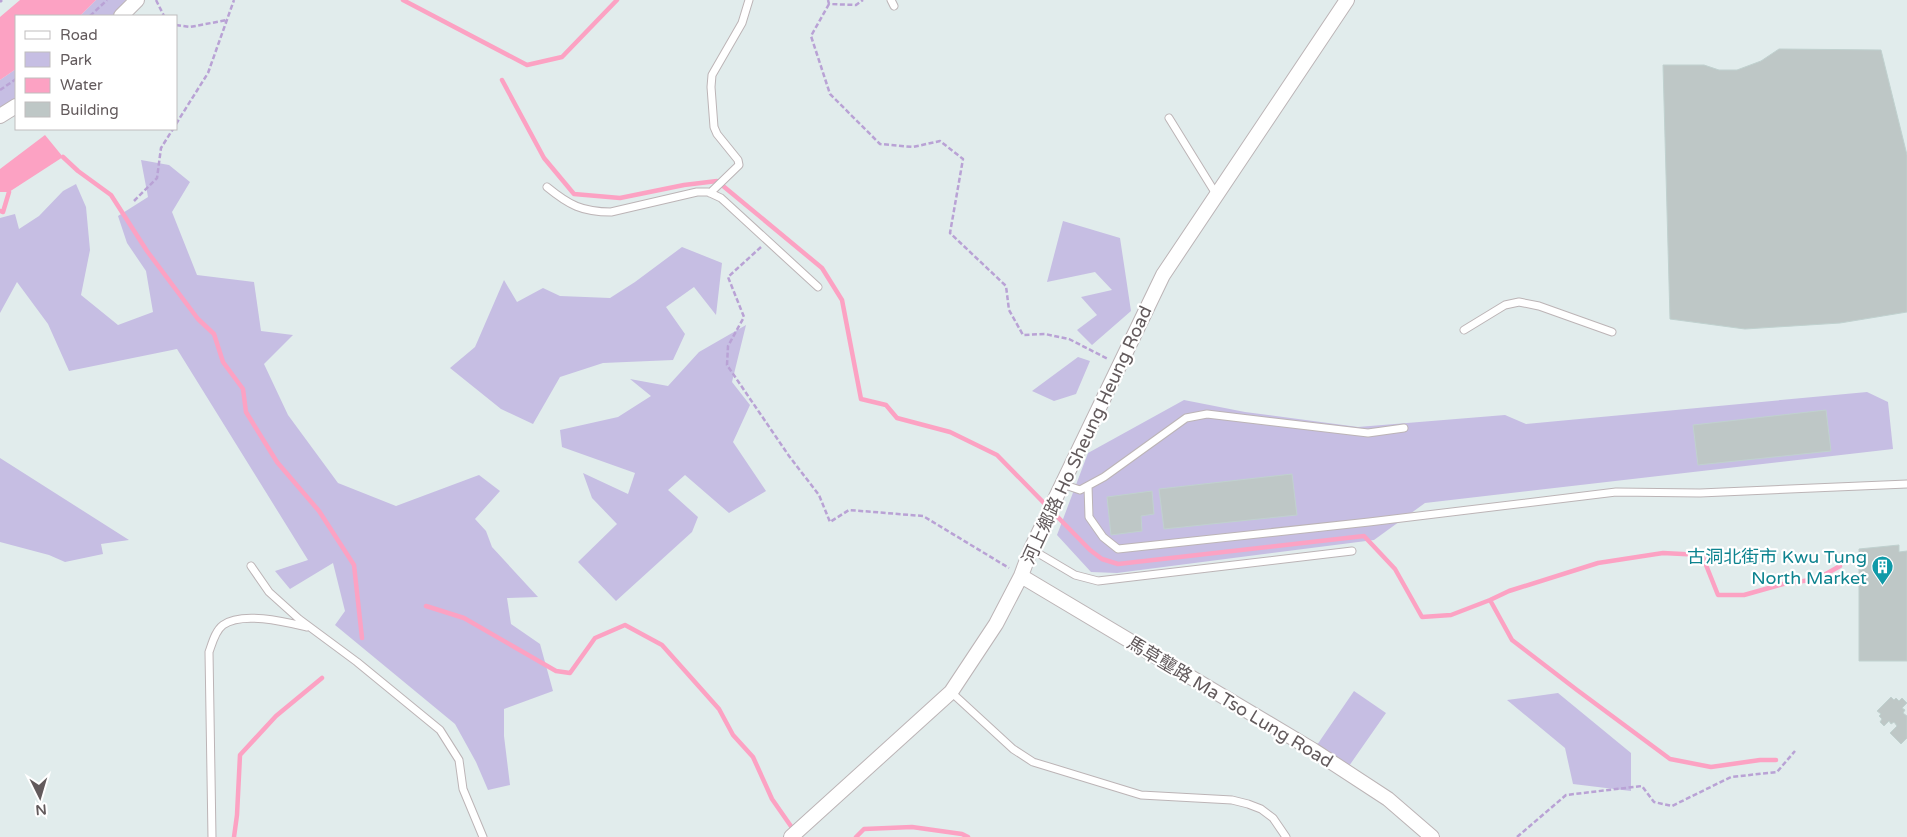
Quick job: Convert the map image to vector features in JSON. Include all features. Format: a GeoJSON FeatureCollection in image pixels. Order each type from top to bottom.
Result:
{"type":"FeatureCollection","features":[{"type":"Feature","properties":{"kind":"street"},"geometry":{"type":"LineString","coordinates":[[122,15],[137,0]]}},
{"type":"Feature","properties":{"kind":"street","name":"河上鄉路 Ho Sheung Heung Road"},"geometry":{"type":"LineString","coordinates":[[791,837],[951,692],[996,624],[1021,576],[1031,549],[1163,275],[1347,0]]}},
{"type":"Feature","properties":{"kind":"street"},"geometry":{"type":"LineString","coordinates":[[0,116],[15,107]]}},
{"type":"Feature","properties":{"kind":"street","name":"馬草壟路 Ma Tso Lung Road"},"geometry":{"type":"LineString","coordinates":[[1021,576],[1313,750],[1388,799],[1432,837]]}},
{"type":"Feature","properties":{"kind":"lane"},"geometry":{"type":"LineString","coordinates":[[710,193],[739,165],[738,160],[717,134],[714,127],[711,87],[712,75],[742,23],[749,0]]}},
{"type":"Feature","properties":{"kind":"lane"},"geometry":{"type":"LineString","coordinates":[[1169,118],[1216,194]]}},
{"type":"Feature","properties":{"kind":"lane"},"geometry":{"type":"LineString","coordinates":[[547,186],[568,203],[582,210],[597,212],[611,212],[697,192],[710,193],[721,198],[818,287]]}},
{"type":"Feature","properties":{"kind":"lane"},"geometry":{"type":"LineString","coordinates":[[1464,330],[1505,305],[1519,302],[1539,306],[1612,332]]}},
{"type":"Feature","properties":{"kind":"lane"},"geometry":{"type":"LineString","coordinates":[[1062,484],[1080,490],[1104,477],[1186,418],[1207,414],[1368,433],[1404,428]]}},
{"type":"Feature","properties":{"kind":"lane"},"geometry":{"type":"LineString","coordinates":[[1088,486],[1089,517],[1103,537],[1118,549],[1350,524],[1616,492],[1700,493],[1907,484]]}},
{"type":"Feature","properties":{"kind":"lane"},"geometry":{"type":"LineString","coordinates":[[1031,549],[1075,575],[1098,581],[1352,552]]}},
{"type":"Feature","properties":{"kind":"lane"},"geometry":{"type":"LineString","coordinates":[[251,566],[269,592],[440,730],[459,760],[463,788],[483,837]]}},
{"type":"Feature","properties":{"kind":"lane"},"geometry":{"type":"LineString","coordinates":[[212,837],[209,652],[214,637],[223,625],[241,619],[269,619],[310,627]]}},
{"type":"Feature","properties":{"kind":"lane"},"geometry":{"type":"LineString","coordinates":[[951,692],[1013,749],[1033,762],[1142,795],[1232,800],[1248,804],[1261,809],[1272,818],[1286,837]]}},
{"type":"Feature","properties":{"kind":"path"},"geometry":{"type":"LineString","coordinates":[[91,15],[107,0]]}},
{"type":"Feature","properties":{"kind":"path"},"geometry":{"type":"LineString","coordinates":[[156,0],[164,15]]}},
{"type":"Feature","properties":{"kind":"path"},"geometry":{"type":"LineString","coordinates":[[178,121],[208,73],[234,0]]}},
{"type":"Feature","properties":{"kind":"path"},"geometry":{"type":"LineString","coordinates":[[828,0],[829,4],[811,36],[830,94],[880,144],[913,147],[940,141],[962,159],[950,233],[1006,286],[1009,310],[1023,335],[1045,334],[1070,338],[1120,366]]}},
{"type":"Feature","properties":{"kind":"path"},"geometry":{"type":"LineString","coordinates":[[829,4],[856,5],[863,0]]}},
{"type":"Feature","properties":{"kind":"path"},"geometry":{"type":"LineString","coordinates":[[178,25],[190,27],[227,20]]}},
{"type":"Feature","properties":{"kind":"path"},"geometry":{"type":"LineString","coordinates":[[0,90],[15,80]]}},
{"type":"Feature","properties":{"kind":"path"},"geometry":{"type":"LineString","coordinates":[[134,200],[157,178],[161,148],[172,130]]}},
{"type":"Feature","properties":{"kind":"path"},"geometry":{"type":"LineString","coordinates":[[768,241],[728,277],[744,317],[728,346],[728,365],[789,456],[819,495],[830,522],[849,510],[923,516],[1021,576]]}},
{"type":"Feature","properties":{"kind":"path"},"geometry":{"type":"LineString","coordinates":[[1517,837],[1566,795],[1642,786],[1654,802],[1672,806],[1731,777],[1777,772],[1795,751]]}},
{"type":"Feature","properties":{"kind":"green space"},"geometry":{"type":"Polygon","coordinates":[[[96,0],[126,0],[113,15],[81,15],[96,0]]]}},
{"type":"Feature","properties":{"kind":"green space"},"geometry":{"type":"Polygon","coordinates":[[[15,70],[15,101],[0,111],[0,80],[15,70]]]}},
{"type":"Feature","properties":{"kind":"green space"},"geometry":{"type":"Polygon","coordinates":[[[141,160],[169,165],[190,182],[172,212],[197,275],[254,282],[261,331],[293,335],[264,364],[288,415],[338,483],[396,506],[479,475],[500,491],[475,519],[486,531],[492,547],[538,597],[507,598],[511,624],[540,644],[553,691],[504,709],[504,736],[510,785],[488,790],[476,762],[455,724],[335,625],[345,611],[333,563],[290,589],[275,571],[308,560],[177,349],[69,371],[48,324],[17,282],[0,313],[0,218],[15,214],[19,229],[39,216],[63,191],[76,184],[86,207],[90,250],[81,295],[118,325],[153,312],[146,271],[127,243],[118,216],[148,197],[141,160]]]}},
{"type":"Feature","properties":{"kind":"green space"},"geometry":{"type":"Polygon","coordinates":[[[1063,221],[1120,238],[1131,311],[1092,345],[1077,330],[1097,315],[1081,297],[1112,290],[1095,272],[1047,282],[1063,221]]]}},
{"type":"Feature","properties":{"kind":"green space"},"geometry":{"type":"Polygon","coordinates":[[[682,247],[722,263],[716,315],[694,287],[666,307],[685,334],[673,360],[603,363],[560,377],[533,424],[501,409],[450,368],[475,347],[504,280],[517,302],[543,288],[560,296],[610,298],[682,247]]]}},
{"type":"Feature","properties":{"kind":"green space"},"geometry":{"type":"Polygon","coordinates":[[[746,325],[732,382],[750,405],[733,442],[766,491],[729,513],[685,475],[668,490],[698,517],[692,532],[616,601],[578,562],[617,524],[592,498],[583,473],[628,494],[635,473],[562,447],[560,430],[618,417],[651,396],[630,379],[668,386],[699,352],[746,325]]]}},
{"type":"Feature","properties":{"kind":"green space"},"geometry":{"type":"Polygon","coordinates":[[[1078,357],[1090,361],[1076,394],[1054,401],[1032,391],[1078,357]]]}},
{"type":"Feature","properties":{"kind":"green space"},"geometry":{"type":"Polygon","coordinates":[[[1867,392],[1888,402],[1893,449],[1425,503],[1374,540],[1117,573],[1091,572],[1057,535],[1088,453],[1184,400],[1245,412],[1358,427],[1505,415],[1526,424],[1867,392]]]}},
{"type":"Feature","properties":{"kind":"green space"},"geometry":{"type":"Polygon","coordinates":[[[0,458],[129,540],[101,544],[103,554],[65,562],[49,555],[0,542],[0,458]]]}},
{"type":"Feature","properties":{"kind":"green space"},"geometry":{"type":"Polygon","coordinates":[[[1354,691],[1386,713],[1349,766],[1317,745],[1354,691]]]}},
{"type":"Feature","properties":{"kind":"green space"},"geometry":{"type":"Polygon","coordinates":[[[1558,693],[1631,753],[1631,791],[1573,784],[1565,748],[1507,700],[1558,693]]]}},
{"type":"Feature","properties":{"kind":"water"},"geometry":{"type":"Polygon","coordinates":[[[20,0],[96,0],[81,15],[15,15],[15,70],[0,80],[0,17],[20,0]]]}},
{"type":"Feature","properties":{"kind":"water"},"geometry":{"type":"Polygon","coordinates":[[[45,135],[63,157],[9,192],[0,192],[0,169],[45,135]]]}},
{"type":"Feature","properties":{"kind":"building"},"geometry":{"type":"Polygon","coordinates":[[[1779,49],[1881,50],[1907,155],[1907,312],[1840,323],[1745,329],[1670,319],[1663,65],[1704,65],[1719,70],[1737,70],[1761,61],[1779,49]]]}},
{"type":"Feature","properties":{"kind":"building"},"geometry":{"type":"Polygon","coordinates":[[[1826,410],[1831,451],[1698,465],[1693,425],[1826,410]]]}},
{"type":"Feature","properties":{"kind":"building"},"geometry":{"type":"Polygon","coordinates":[[[1292,474],[1297,515],[1164,529],[1159,489],[1292,474]]]}},
{"type":"Feature","properties":{"kind":"building"},"geometry":{"type":"Polygon","coordinates":[[[1152,491],[1154,514],[1141,516],[1142,531],[1111,535],[1107,497],[1152,491]]]}},
{"type":"Feature","properties":{"kind":"building","name":"古洞北街市 Kwu Tung North Market"},"geometry":{"type":"Polygon","coordinates":[[[1899,545],[1899,552],[1907,551],[1907,661],[1859,661],[1859,549],[1899,545]]]}},
{"type":"Feature","properties":{"kind":"building"},"geometry":{"type":"Polygon","coordinates":[[[1891,697],[1899,701],[1902,698],[1907,703],[1902,708],[1905,710],[1903,713],[1907,716],[1907,738],[1901,744],[1890,733],[1897,726],[1894,722],[1891,724],[1889,721],[1884,726],[1880,722],[1882,719],[1879,716],[1881,714],[1877,711],[1891,697]]]}},
{"type":"Feature","properties":{"kind":"waterway"},"geometry":{"type":"LineString","coordinates":[[403,0],[527,65],[562,57],[617,0]]}},
{"type":"Feature","properties":{"kind":"waterway"},"geometry":{"type":"LineString","coordinates":[[502,80],[544,158],[574,194],[620,198],[684,185],[717,181],[822,268],[842,300],[861,399],[886,405],[897,418],[950,432],[997,455],[1090,550],[1102,559],[1118,564],[1364,536],[1395,569],[1422,617],[1451,615],[1490,600],[1512,640],[1670,759],[1711,767],[1760,760],[1776,760]]}},
{"type":"Feature","properties":{"kind":"waterway"},"geometry":{"type":"LineString","coordinates":[[63,157],[78,171],[111,195],[147,251],[198,319],[214,334],[223,362],[243,389],[246,412],[277,462],[319,511],[354,565],[362,638]]}},
{"type":"Feature","properties":{"kind":"waterway"},"geometry":{"type":"LineString","coordinates":[[0,211],[3,212],[9,192]]}},
{"type":"Feature","properties":{"kind":"waterway"},"geometry":{"type":"LineString","coordinates":[[1490,600],[1509,591],[1598,563],[1663,553],[1702,555],[1718,595],[1744,595],[1783,584],[1817,579],[1840,566]]}},
{"type":"Feature","properties":{"kind":"waterway"},"geometry":{"type":"LineString","coordinates":[[426,606],[464,618],[556,671],[570,673],[595,638],[625,625],[662,645],[719,709],[733,735],[753,757],[772,799],[795,832]]}},
{"type":"Feature","properties":{"kind":"waterway"},"geometry":{"type":"LineString","coordinates":[[234,837],[240,755],[276,716],[322,678]]}},
{"type":"Feature","properties":{"kind":"waterway"},"geometry":{"type":"LineString","coordinates":[[856,837],[864,829],[912,827],[962,834],[968,837]]}},
{"type":"Feature","properties":{"kind":"place","name":"古洞北街市 Kwu Tung North Market"},"geometry":{"type":"Point","coordinates":[1883,586]}}]}
